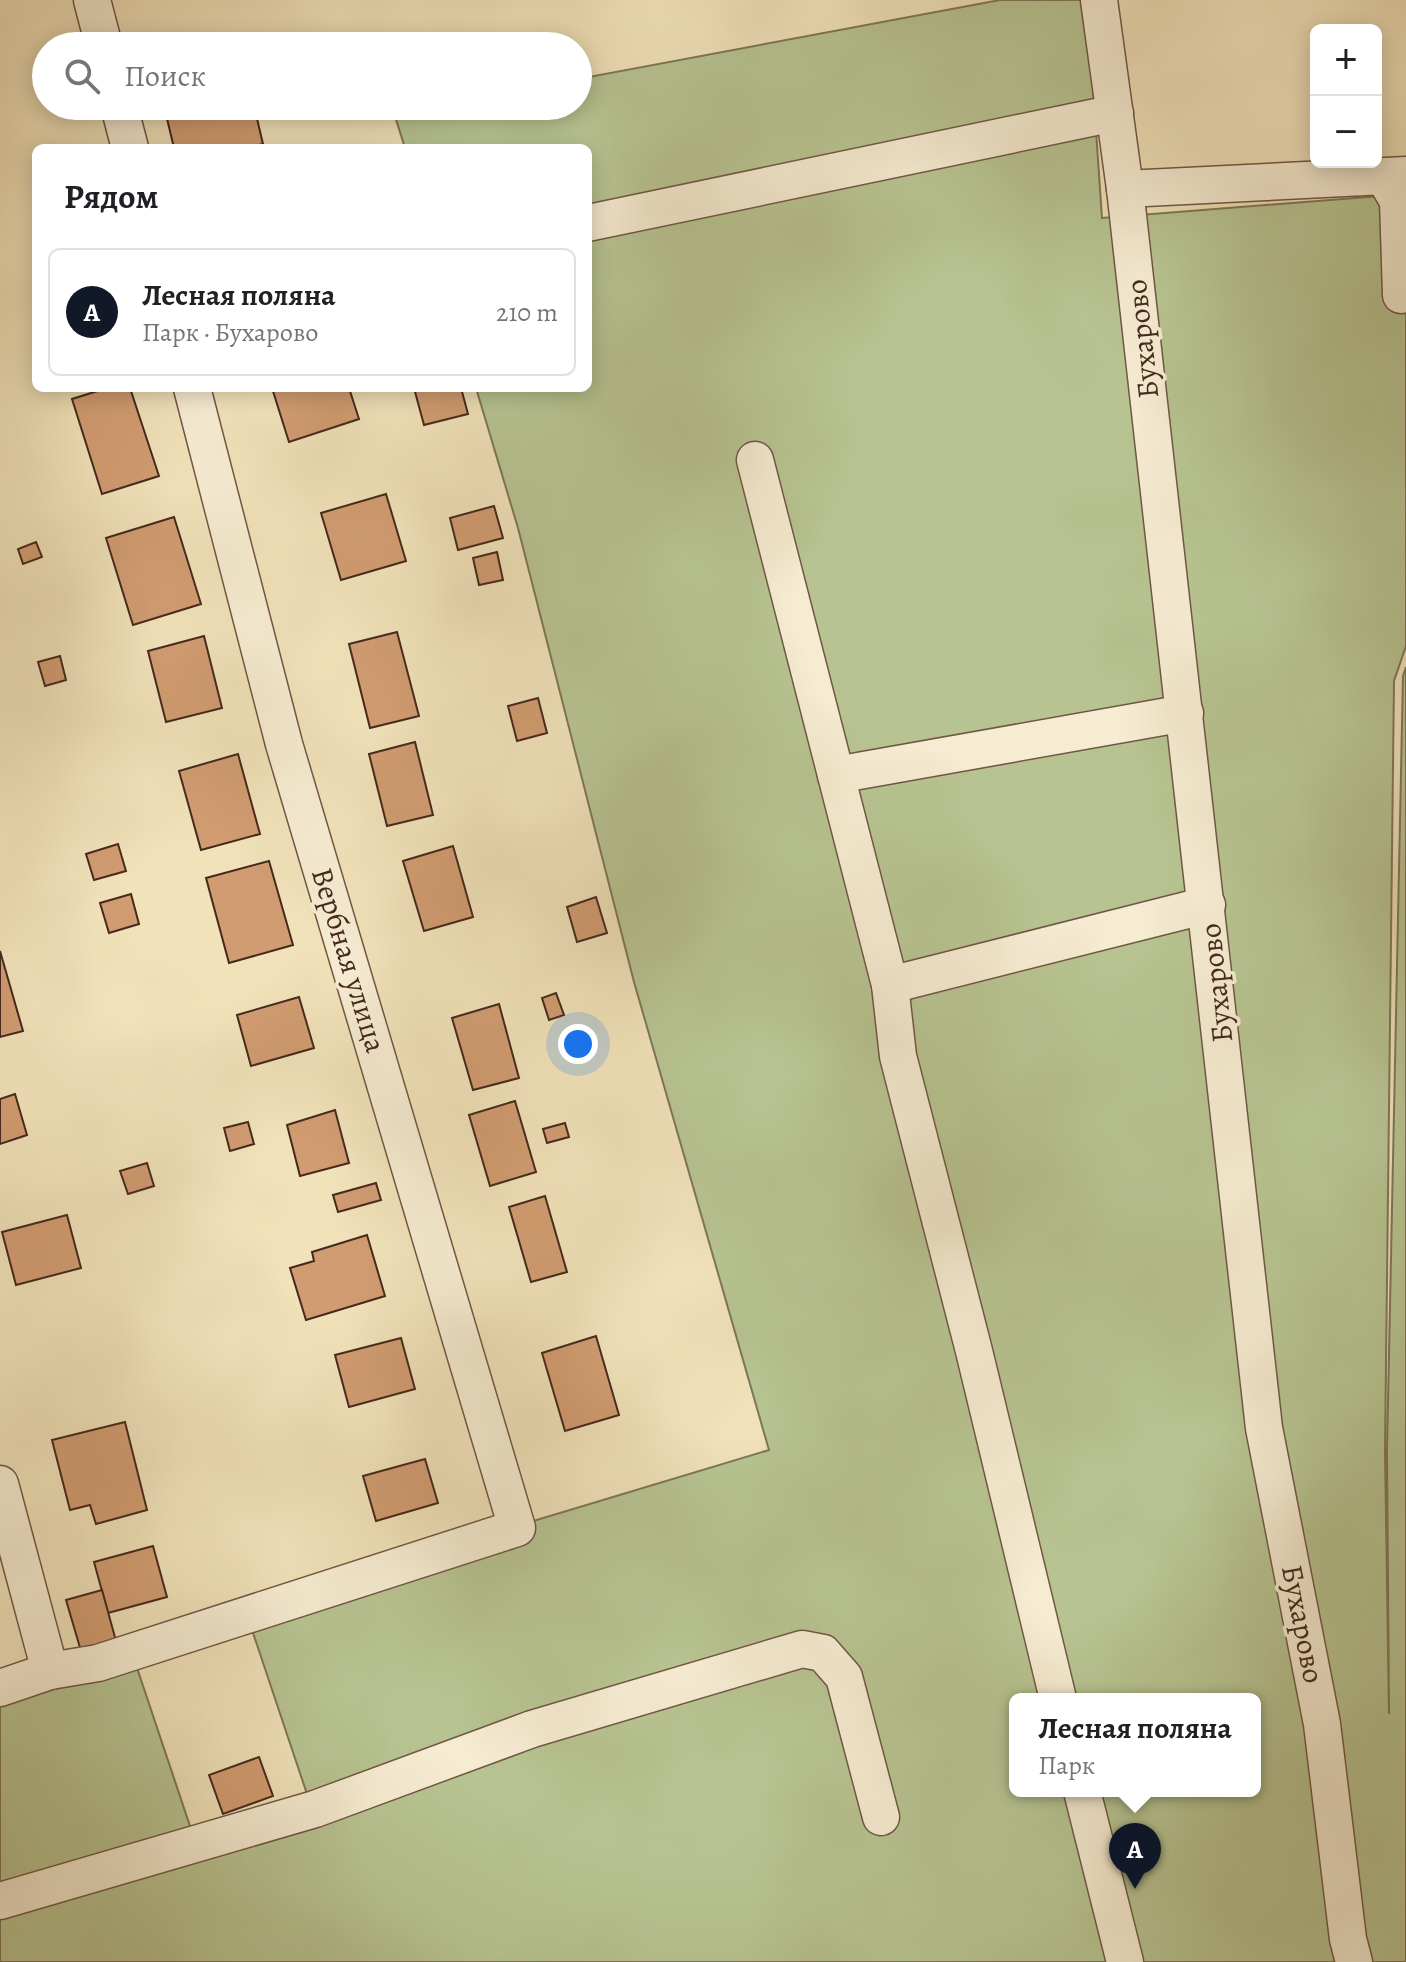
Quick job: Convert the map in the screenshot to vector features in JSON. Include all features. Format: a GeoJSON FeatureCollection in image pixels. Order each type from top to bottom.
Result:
{"type":"FeatureCollection","features":[{"type":"Feature","properties":{"kind":"street"},"geometry":{"type":"LineString","coordinates":[[92,0],[100,32]]}},
{"type":"Feature","properties":{"kind":"street","name":"Бухарово"},"geometry":{"type":"LineString","coordinates":[[1099,0],[1125,189],[1264,1428],[1322,1724],[1348,1939],[1354,1962]]}},
{"type":"Feature","properties":{"kind":"street"},"geometry":{"type":"LineString","coordinates":[[592,222],[1115,113]]}},
{"type":"Feature","properties":{"kind":"street"},"geometry":{"type":"LineString","coordinates":[[123,120],[129,144]]}},
{"type":"Feature","properties":{"kind":"street"},"geometry":{"type":"LineString","coordinates":[[1125,189],[1395,176],[1401,295]]}},
{"type":"Feature","properties":{"kind":"street","name":"Вербная улица"},"geometry":{"type":"LineString","coordinates":[[50,1671],[98,1663],[517,1528],[284,744],[193,392]]}},
{"type":"Feature","properties":{"kind":"street"},"geometry":{"type":"LineString","coordinates":[[755,460],[890,985],[898,1056],[974,1351],[1057,1693]]}},
{"type":"Feature","properties":{"kind":"street"},"geometry":{"type":"LineString","coordinates":[[836,775],[1185,713]]}},
{"type":"Feature","properties":{"kind":"street"},"geometry":{"type":"LineString","coordinates":[[890,985],[1207,905]]}},
{"type":"Feature","properties":{"kind":"street"},"geometry":{"type":"LineString","coordinates":[[0,1484],[50,1671],[0,1688]]}},
{"type":"Feature","properties":{"kind":"street"},"geometry":{"type":"LineString","coordinates":[[0,1901],[315,1809],[532,1729],[802,1649],[823,1653],[844,1677],[881,1817]]}},
{"type":"Feature","properties":{"kind":"street"},"geometry":{"type":"LineString","coordinates":[[1084,1797],[1125,1962]]}},
{"type":"Feature","properties":{"kind":"green space"},"geometry":{"type":"Polygon","coordinates":[[[1000,0],[1087,0],[1102,218],[1406,194],[1406,646],[1394,681],[1385,1451],[1389,1714],[1387,1451],[1403,676],[1406,667],[1406,1962],[0,1962],[0,1704],[136,1665],[192,1832],[307,1794],[251,1627],[530,1522],[769,1450],[634,982],[518,528],[477,392],[592,392],[592,144],[404,144],[396,120],[592,120],[592,76],[1000,0]]]}},
{"type":"Feature","properties":{"kind":"building"},"geometry":{"type":"Polygon","coordinates":[[[167,120],[257,120],[263,144],[173,144],[167,120]]]}},
{"type":"Feature","properties":{"kind":"building"},"geometry":{"type":"Polygon","coordinates":[[[94,392],[131,392],[159,476],[102,494],[72,399],[94,392]]]}},
{"type":"Feature","properties":{"kind":"building"},"geometry":{"type":"Polygon","coordinates":[[[273,392],[350,392],[359,419],[289,442],[273,392]]]}},
{"type":"Feature","properties":{"kind":"building"},"geometry":{"type":"Polygon","coordinates":[[[415,392],[462,392],[468,414],[424,425],[415,392]]]}},
{"type":"Feature","properties":{"kind":"building"},"geometry":{"type":"Polygon","coordinates":[[[386,494],[406,561],[341,580],[321,513],[386,494]]]}},
{"type":"Feature","properties":{"kind":"building"},"geometry":{"type":"Polygon","coordinates":[[[494,506],[503,538],[458,550],[450,518],[494,506]]]}},
{"type":"Feature","properties":{"kind":"building"},"geometry":{"type":"Polygon","coordinates":[[[174,517],[201,604],[133,625],[106,538],[174,517]]]}},
{"type":"Feature","properties":{"kind":"building"},"geometry":{"type":"Polygon","coordinates":[[[36,542],[42,557],[23,564],[18,549],[36,542]]]}},
{"type":"Feature","properties":{"kind":"building"},"geometry":{"type":"Polygon","coordinates":[[[497,552],[503,580],[479,585],[473,558],[497,552]]]}},
{"type":"Feature","properties":{"kind":"building"},"geometry":{"type":"Polygon","coordinates":[[[397,632],[419,716],[370,728],[349,644],[397,632]]]}},
{"type":"Feature","properties":{"kind":"building"},"geometry":{"type":"Polygon","coordinates":[[[204,636],[222,708],[166,722],[148,651],[204,636]]]}},
{"type":"Feature","properties":{"kind":"building"},"geometry":{"type":"Polygon","coordinates":[[[60,656],[66,680],[45,686],[38,662],[60,656]]]}},
{"type":"Feature","properties":{"kind":"building"},"geometry":{"type":"Polygon","coordinates":[[[538,698],[547,733],[517,741],[508,706],[538,698]]]}},
{"type":"Feature","properties":{"kind":"building"},"geometry":{"type":"Polygon","coordinates":[[[415,742],[433,815],[387,826],[369,754],[415,742]]]}},
{"type":"Feature","properties":{"kind":"building"},"geometry":{"type":"Polygon","coordinates":[[[238,754],[260,834],[201,850],[179,771],[238,754]]]}},
{"type":"Feature","properties":{"kind":"building"},"geometry":{"type":"Polygon","coordinates":[[[118,844],[126,871],[94,880],[86,854],[118,844]]]}},
{"type":"Feature","properties":{"kind":"building"},"geometry":{"type":"Polygon","coordinates":[[[453,846],[473,917],[424,931],[403,861],[453,846]]]}},
{"type":"Feature","properties":{"kind":"building"},"geometry":{"type":"Polygon","coordinates":[[[269,861],[293,945],[229,963],[206,878],[269,861]]]}},
{"type":"Feature","properties":{"kind":"building"},"geometry":{"type":"Polygon","coordinates":[[[131,894],[139,924],[109,933],[100,903],[131,894]]]}},
{"type":"Feature","properties":{"kind":"building"},"geometry":{"type":"Polygon","coordinates":[[[596,897],[607,933],[577,942],[567,907],[596,897]]]}},
{"type":"Feature","properties":{"kind":"building"},"geometry":{"type":"Polygon","coordinates":[[[0,951],[23,1031],[0,1037],[0,951]]]}},
{"type":"Feature","properties":{"kind":"building"},"geometry":{"type":"Polygon","coordinates":[[[556,993],[564,1015],[549,1020],[542,998],[556,993]]]}},
{"type":"Feature","properties":{"kind":"building"},"geometry":{"type":"Polygon","coordinates":[[[299,997],[314,1048],[251,1066],[237,1015],[299,997]]]}},
{"type":"Feature","properties":{"kind":"building"},"geometry":{"type":"Polygon","coordinates":[[[499,1004],[519,1078],[473,1090],[452,1018],[499,1004]]]}},
{"type":"Feature","properties":{"kind":"building"},"geometry":{"type":"Polygon","coordinates":[[[15,1094],[27,1135],[0,1144],[0,1099],[15,1094]]]}},
{"type":"Feature","properties":{"kind":"building"},"geometry":{"type":"Polygon","coordinates":[[[515,1101],[536,1172],[490,1186],[469,1115],[515,1101]]]}},
{"type":"Feature","properties":{"kind":"building"},"geometry":{"type":"Polygon","coordinates":[[[335,1110],[349,1163],[300,1176],[287,1125],[335,1110]]]}},
{"type":"Feature","properties":{"kind":"building"},"geometry":{"type":"Polygon","coordinates":[[[248,1122],[254,1144],[230,1151],[224,1128],[248,1122]]]}},
{"type":"Feature","properties":{"kind":"building"},"geometry":{"type":"Polygon","coordinates":[[[565,1123],[569,1137],[547,1143],[543,1129],[565,1123]]]}},
{"type":"Feature","properties":{"kind":"building"},"geometry":{"type":"Polygon","coordinates":[[[147,1163],[154,1186],[128,1194],[120,1171],[147,1163]]]}},
{"type":"Feature","properties":{"kind":"building"},"geometry":{"type":"Polygon","coordinates":[[[376,1183],[381,1200],[338,1212],[333,1195],[376,1183]]]}},
{"type":"Feature","properties":{"kind":"building"},"geometry":{"type":"Polygon","coordinates":[[[545,1196],[567,1272],[531,1282],[509,1207],[545,1196]]]}},
{"type":"Feature","properties":{"kind":"building"},"geometry":{"type":"Polygon","coordinates":[[[67,1215],[81,1268],[16,1285],[2,1232],[67,1215]]]}},
{"type":"Feature","properties":{"kind":"building"},"geometry":{"type":"Polygon","coordinates":[[[367,1235],[385,1296],[306,1320],[290,1268],[314,1261],[312,1252],[367,1235]]]}},
{"type":"Feature","properties":{"kind":"building"},"geometry":{"type":"Polygon","coordinates":[[[596,1336],[619,1415],[565,1431],[542,1353],[596,1336]]]}},
{"type":"Feature","properties":{"kind":"building"},"geometry":{"type":"Polygon","coordinates":[[[401,1338],[415,1389],[349,1407],[335,1355],[401,1338]]]}},
{"type":"Feature","properties":{"kind":"building"},"geometry":{"type":"Polygon","coordinates":[[[125,1422],[147,1510],[96,1524],[90,1505],[70,1510],[52,1440],[125,1422]]]}},
{"type":"Feature","properties":{"kind":"building"},"geometry":{"type":"Polygon","coordinates":[[[425,1459],[438,1503],[376,1521],[363,1476],[425,1459]]]}},
{"type":"Feature","properties":{"kind":"building"},"geometry":{"type":"Polygon","coordinates":[[[153,1546],[167,1597],[108,1613],[94,1562],[153,1546]]]}},
{"type":"Feature","properties":{"kind":"building"},"geometry":{"type":"Polygon","coordinates":[[[102,1590],[116,1641],[81,1651],[66,1600],[102,1590]]]}},
{"type":"Feature","properties":{"kind":"building"},"geometry":{"type":"Polygon","coordinates":[[[259,1757],[273,1796],[223,1814],[209,1775],[259,1757]]]}},
{"type":"Feature","properties":{"kind":"place","name":"Лесная поляна"},"geometry":{"type":"Point","coordinates":[1135,1889]}}]}
